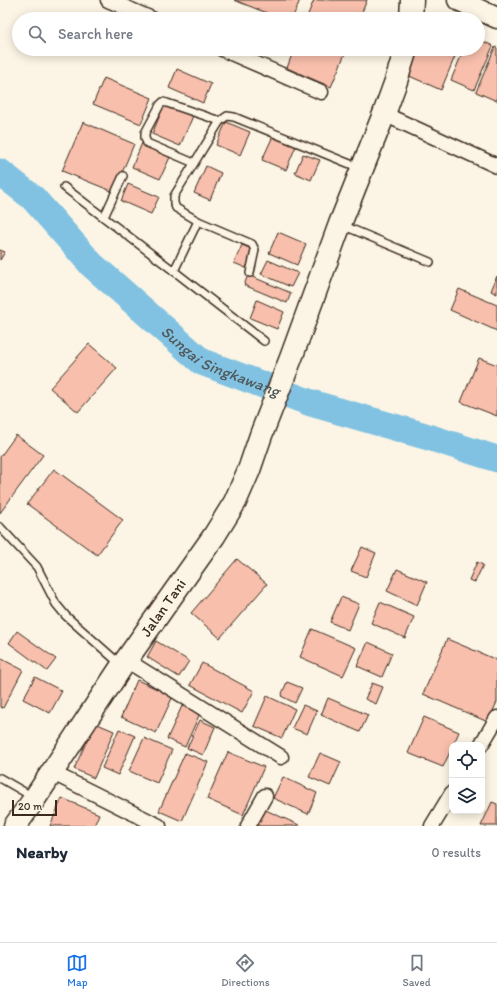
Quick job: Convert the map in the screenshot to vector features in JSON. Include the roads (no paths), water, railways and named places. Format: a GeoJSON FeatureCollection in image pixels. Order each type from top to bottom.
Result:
{"type":"FeatureCollection","features":[{"type":"Feature","properties":{"kind":"highway"},"geometry":{"type":"LineString","coordinates":[[411,12],[412,0]]}},
{"type":"Feature","properties":{"kind":"highway","name":"Jalan Tani"},"geometry":{"type":"LineString","coordinates":[[15,826],[124,663],[214,536],[235,502],[249,470],[340,224],[384,114],[404,56]]}},
{"type":"Feature","properties":{"kind":"street"},"geometry":{"type":"LineString","coordinates":[[108,0],[136,12]]}},
{"type":"Feature","properties":{"kind":"street"},"geometry":{"type":"LineString","coordinates":[[458,0],[484,12]]}},
{"type":"Feature","properties":{"kind":"street"},"geometry":{"type":"LineString","coordinates":[[485,12],[497,18]]}},
{"type":"Feature","properties":{"kind":"street"},"geometry":{"type":"LineString","coordinates":[[238,56],[322,92]]}},
{"type":"Feature","properties":{"kind":"street"},"geometry":{"type":"LineString","coordinates":[[384,114],[497,166]]}},
{"type":"Feature","properties":{"kind":"street"},"geometry":{"type":"LineString","coordinates":[[124,663],[281,757]]}},
{"type":"Feature","properties":{"kind":"street"},"geometry":{"type":"LineString","coordinates":[[483,742],[497,718]]}},
{"type":"Feature","properties":{"kind":"street"},"geometry":{"type":"LineString","coordinates":[[51,772],[159,826]]}},
{"type":"Feature","properties":{"kind":"street"},"geometry":{"type":"LineString","coordinates":[[248,826],[265,796]]}},
{"type":"Feature","properties":{"kind":"street"},"geometry":{"type":"LineString","coordinates":[[432,826],[449,798]]}},
{"type":"Feature","properties":{"kind":"lane"},"geometry":{"type":"LineString","coordinates":[[194,164],[147,143],[145,133],[160,105],[163,102],[167,103],[220,121]]}},
{"type":"Feature","properties":{"kind":"lane"},"geometry":{"type":"LineString","coordinates":[[250,274],[255,250],[252,244],[198,221],[176,208],[174,203],[174,196],[220,121],[226,116],[234,117],[362,168]]}},
{"type":"Feature","properties":{"kind":"lane"},"geometry":{"type":"LineString","coordinates":[[104,217],[123,176]]}},
{"type":"Feature","properties":{"kind":"lane"},"geometry":{"type":"LineString","coordinates":[[64,187],[264,341]]}},
{"type":"Feature","properties":{"kind":"lane"},"geometry":{"type":"LineString","coordinates":[[174,271],[198,221]]}},
{"type":"Feature","properties":{"kind":"lane"},"geometry":{"type":"LineString","coordinates":[[340,224],[430,262]]}},
{"type":"Feature","properties":{"kind":"lane"},"geometry":{"type":"LineString","coordinates":[[0,527],[37,567],[56,604],[66,616],[124,663]]}},
{"type":"Feature","properties":{"kind":"lane"},"geometry":{"type":"LineString","coordinates":[[0,778],[35,798]]}},
{"type":"Feature","properties":{"kind":"waterway","name":"Sungai Singkawang"},"geometry":{"type":"LineString","coordinates":[[0,172],[33,198],[92,265],[202,362],[311,403],[425,436],[497,459]]}}]}
